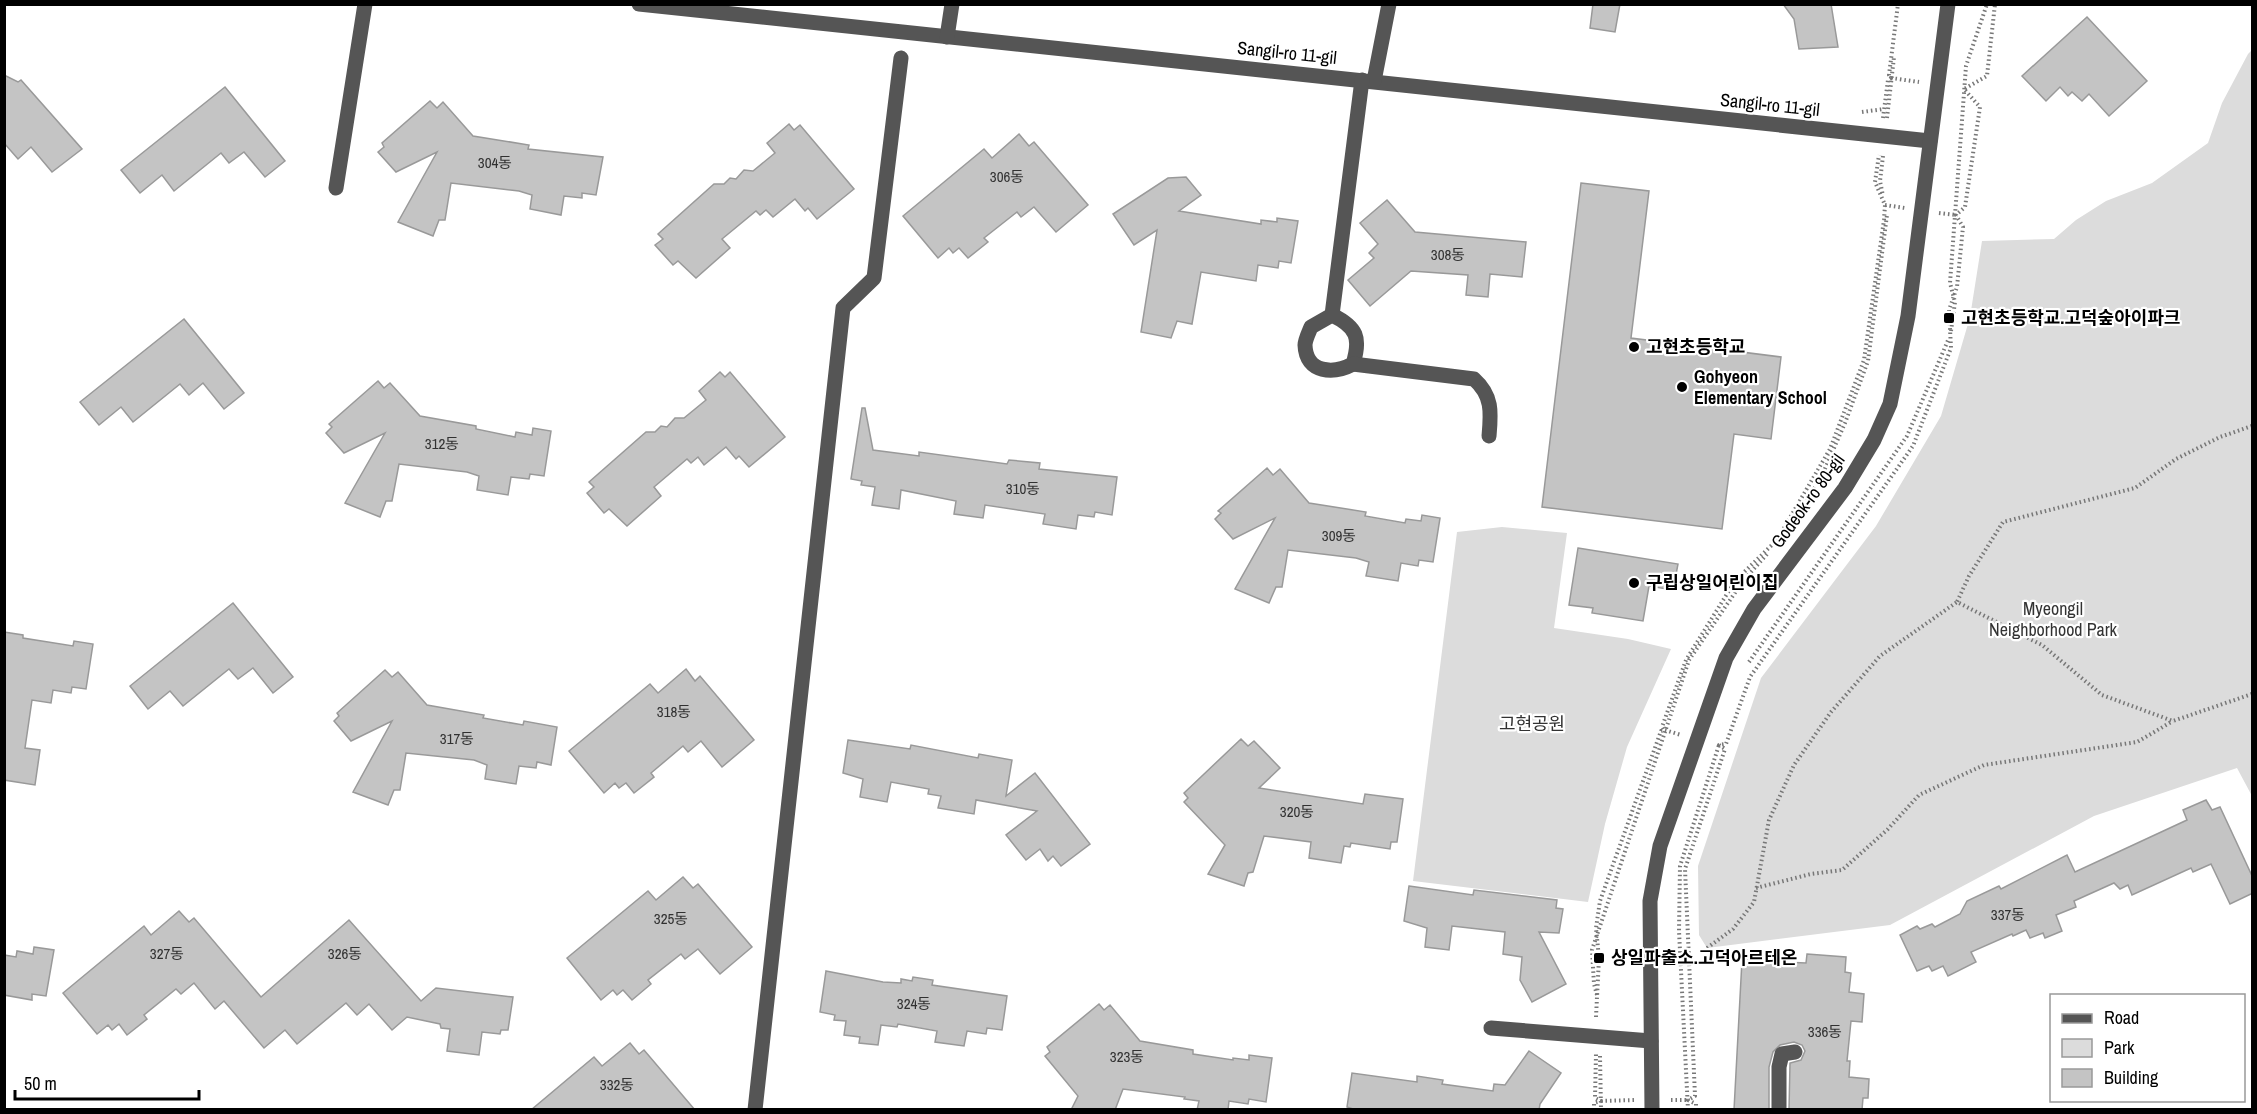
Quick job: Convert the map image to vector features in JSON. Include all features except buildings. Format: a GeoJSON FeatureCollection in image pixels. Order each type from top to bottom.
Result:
{"type":"FeatureCollection","features":[{"type":"Feature","properties":{"kind":"street"},"geometry":{"type":"LineString","coordinates":[[336,189],[365,4]]}},
{"type":"Feature","properties":{"kind":"street","name":"Sangil-ro 11-gil"},"geometry":{"type":"LineString","coordinates":[[639,4],[1930,141]]}},
{"type":"Feature","properties":{"kind":"street"},"geometry":{"type":"LineString","coordinates":[[947,37],[952,4]]}},
{"type":"Feature","properties":{"kind":"street"},"geometry":{"type":"LineString","coordinates":[[1332,315],[1368,81],[1389,4]]}},
{"type":"Feature","properties":{"kind":"street","name":"Godeok-ro 80-gil"},"geometry":{"type":"LineString","coordinates":[[1652,1110],[1650,901],[1660,846],[1726,658],[1754,609],[1845,488],[1874,440],[1890,404],[1908,316],[1948,4]]}},
{"type":"Feature","properties":{"kind":"street"},"geometry":{"type":"LineString","coordinates":[[755,1110],[843,308],[874,278],[901,58]]}},
{"type":"Feature","properties":{"kind":"street"},"geometry":{"type":"LineString","coordinates":[[1332,315],[1311,327],[1304,344],[1309,360],[1324,370],[1339,372],[1353,364],[1474,379],[1484,388],[1491,406],[1489,436]]}},
{"type":"Feature","properties":{"kind":"street"},"geometry":{"type":"LineString","coordinates":[[1332,315],[1347,323],[1355,333],[1359,347],[1353,364]]}},
{"type":"Feature","properties":{"kind":"street"},"geometry":{"type":"LineString","coordinates":[[1491,1028],[1651,1041]]}},
{"type":"Feature","properties":{"kind":"street"},"geometry":{"type":"LineString","coordinates":[[1779,1110],[1779,1067],[1782,1054],[1795,1052]]}},
{"type":"Feature","properties":{"kind":"path"},"geometry":{"type":"LineString","coordinates":[[1888,110],[1891,78],[1889,75],[1899,4]]}},
{"type":"Feature","properties":{"kind":"path"},"geometry":{"type":"LineString","coordinates":[[1954,297],[1950,283],[1966,66],[1987,4]]}},
{"type":"Feature","properties":{"kind":"path"},"geometry":{"type":"LineString","coordinates":[[1964,89],[1986,76],[1995,4]]}},
{"type":"Feature","properties":{"kind":"path"},"geometry":{"type":"LineString","coordinates":[[1594,1110],[1594,1103],[1601,1101],[1595,1098],[1599,958],[1596,928],[1600,901],[1661,731],[1664,730],[1662,727],[1686,660],[1735,581],[1777,540],[1783,530],[1830,449],[1864,360],[1884,220],[1885,205],[1875,182],[1888,80],[1891,78]]}},
{"type":"Feature","properties":{"kind":"path"},"geometry":{"type":"LineString","coordinates":[[1956,215],[1965,207],[1980,107],[1964,89]]}},
{"type":"Feature","properties":{"kind":"path"},"geometry":{"type":"LineString","coordinates":[[1748,663],[1907,436],[1953,327],[1954,297],[1963,227],[1956,215]]}},
{"type":"Feature","properties":{"kind":"path"},"geometry":{"type":"LineString","coordinates":[[1719,745],[1726,744],[1749,677],[1913,446],[1951,348],[1950,334]]}},
{"type":"Feature","properties":{"kind":"path"},"geometry":{"type":"LineString","coordinates":[[1707,948],[1744,918],[1754,902],[1769,820],[1794,765],[1825,721],[1880,656],[1957,602],[1969,576],[2003,522],[2135,488],[2176,459],[2220,437],[2253,426]]}},
{"type":"Feature","properties":{"kind":"path"},"geometry":{"type":"LineString","coordinates":[[1957,602],[2043,645],[2102,695],[2173,721]]}},
{"type":"Feature","properties":{"kind":"path"},"geometry":{"type":"LineString","coordinates":[[1756,888],[1811,874],[1842,870],[1888,829],[1919,795],[1984,765],[2137,742],[2173,721],[2253,694]]}},
{"type":"Feature","properties":{"kind":"path"},"geometry":{"type":"LineString","coordinates":[[1688,1110],[1679,931],[1680,866],[1722,734]]}},
{"type":"Feature","properties":{"kind":"path"},"geometry":{"type":"LineString","coordinates":[[1688,1100],[1695,1096],[1685,869],[1725,749],[1719,745]]}},
{"type":"Feature","properties":{"kind":"path"},"geometry":{"type":"LineString","coordinates":[[1688,1100],[1696,1104],[1696,1110]]}},
{"type":"Feature","properties":{"kind":"green space","name":"Myeongil Neighborhood Park"},"geometry":{"type":"Polygon","coordinates":[[[2252,50],[2252,796],[2237,768],[2094,816],[1890,925],[1707,948],[1699,935],[1698,866],[1761,678],[1876,526],[1941,416],[1970,317],[1982,241],[2054,239],[2076,220],[2106,201],[2152,183],[2208,143],[2222,103],[2252,50]]]}},
{"type":"Feature","properties":{"kind":"green space","name":"고현공원"},"geometry":{"type":"Polygon","coordinates":[[[1502,527],[1567,533],[1554,628],[1628,639],[1671,649],[1627,747],[1605,824],[1588,902],[1413,881],[1457,532],[1502,527]]]}},
{"type":"Feature","properties":{"kind":"place","name":"고현초등학교.고덕숲아이파크"},"geometry":{"type":"Point","coordinates":[1949,318]}},
{"type":"Feature","properties":{"kind":"place","name":"고현초등학교"},"geometry":{"type":"Point","coordinates":[1634,347]}},
{"type":"Feature","properties":{"kind":"place","name":"Gohyeon Elementary School"},"geometry":{"type":"Point","coordinates":[1682,387]}},
{"type":"Feature","properties":{"kind":"place","name":"구립상일어린이집"},"geometry":{"type":"Point","coordinates":[1634,583]}},
{"type":"Feature","properties":{"kind":"place","name":"상일파출소.고덕아르테온"},"geometry":{"type":"Point","coordinates":[1599,958]}}]}
